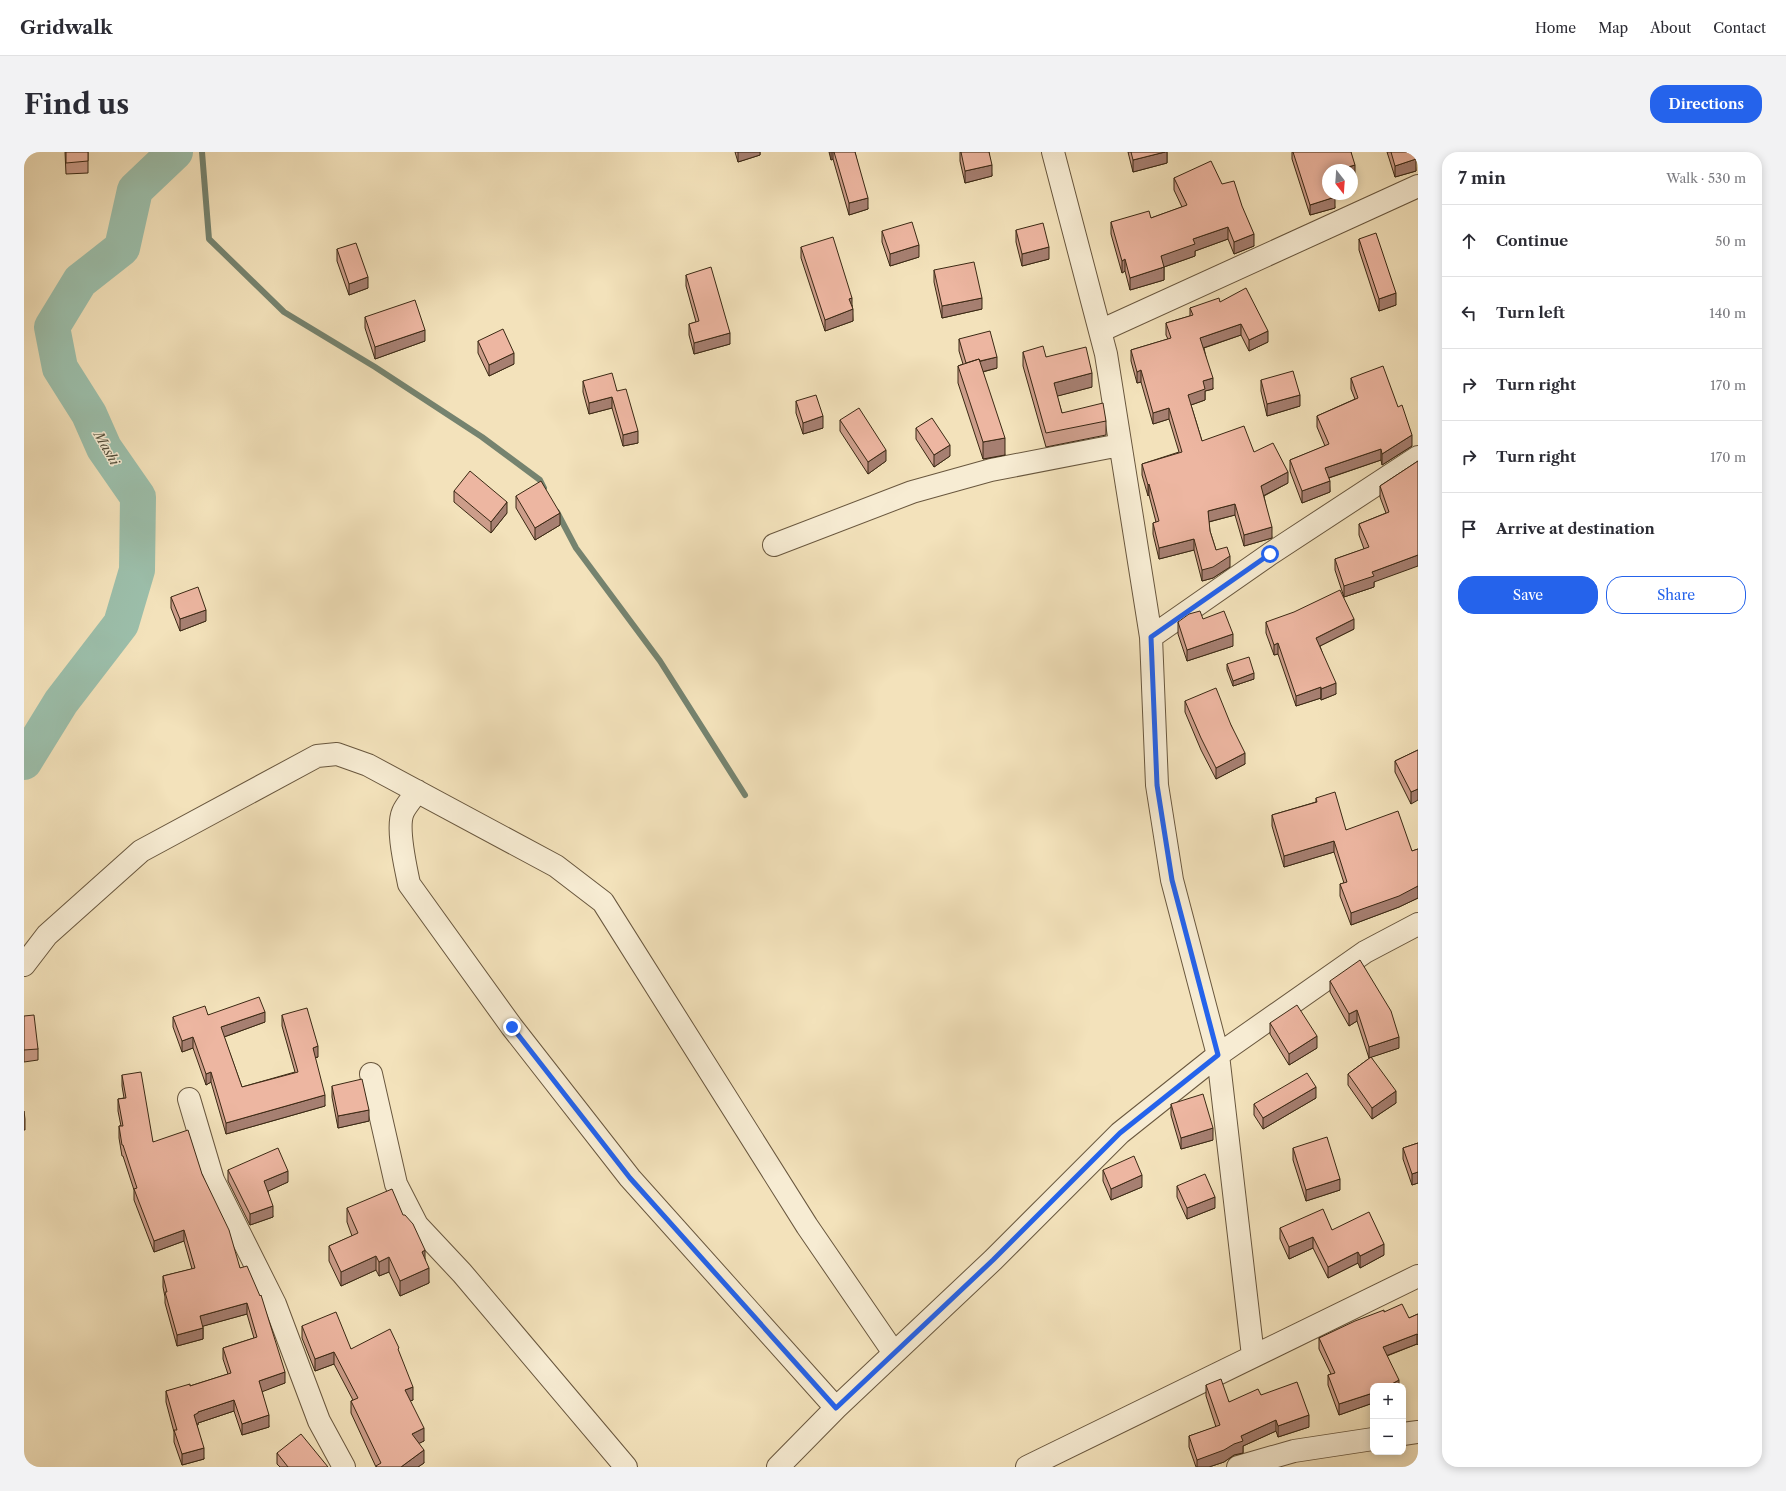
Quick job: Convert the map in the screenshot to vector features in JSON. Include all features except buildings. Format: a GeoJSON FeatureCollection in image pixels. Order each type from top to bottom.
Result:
{"type":"FeatureCollection","features":[{"type":"Feature","properties":{"kind":"street"},"geometry":{"type":"LineString","coordinates":[[1053,152],[1106,354],[1151,637],[1157,785],[1172,880],[1218,1055],[1253,1356]]}},
{"type":"Feature","properties":{"kind":"street"},"geometry":{"type":"LineString","coordinates":[[1100,331],[1418,186]]}},
{"type":"Feature","properties":{"kind":"street"},"geometry":{"type":"LineString","coordinates":[[774,545],[912,492],[991,470],[1120,445]]}},
{"type":"Feature","properties":{"kind":"street"},"geometry":{"type":"LineString","coordinates":[[1151,637],[1270,554],[1418,457]]}},
{"type":"Feature","properties":{"kind":"street"},"geometry":{"type":"LineString","coordinates":[[24,965],[47,935],[140,851],[317,756],[338,754],[368,765],[556,866],[603,902],[807,1226],[894,1353]]}},
{"type":"Feature","properties":{"kind":"street"},"geometry":{"type":"LineString","coordinates":[[417,791],[402,813],[401,837],[403,859],[410,884],[512,1027],[630,1178],[836,1408]]}},
{"type":"Feature","properties":{"kind":"street"},"geometry":{"type":"LineString","coordinates":[[778,1467],[836,1408],[993,1260],[1120,1133],[1218,1055],[1365,952],[1418,924]]}},
{"type":"Feature","properties":{"kind":"street"},"geometry":{"type":"LineString","coordinates":[[371,1074],[396,1184],[417,1226],[462,1273],[626,1467]]}},
{"type":"Feature","properties":{"kind":"street"},"geometry":{"type":"LineString","coordinates":[[189,1100],[213,1180],[275,1304],[319,1421],[344,1467]]}},
{"type":"Feature","properties":{"kind":"street"},"geometry":{"type":"LineString","coordinates":[[1040,1464],[1253,1356],[1418,1276]]}},
{"type":"Feature","properties":{"kind":"street"},"geometry":{"type":"LineString","coordinates":[[1406,1434],[1418,1432]]}},
{"type":"Feature","properties":{"kind":"street"},"geometry":{"type":"LineString","coordinates":[[1238,1467],[1294,1451],[1370,1439]]}},
{"type":"Feature","properties":{"kind":"waterway","name":"Mashi"},"geometry":{"type":"LineString","coordinates":[[24,762],[61,702],[121,624],[137,570],[138,497],[104,448],[89,414],[60,368],[52,327],[80,281],[122,248],[135,190],[175,152]]}},
{"type":"Feature","properties":{"kind":"waterway"},"geometry":{"type":"LineString","coordinates":[[202,152],[209,239],[284,312],[375,367],[482,437],[540,480],[544,488]]}},
{"type":"Feature","properties":{"kind":"waterway"},"geometry":{"type":"LineString","coordinates":[[557,512],[576,548],[660,661],[745,795]]}},
{"type":"Feature","properties":{"kind":"route"},"geometry":{"type":"LineString","coordinates":[[512,1027],[630,1178],[836,1408],[993,1260],[1120,1133],[1218,1055],[1172,880],[1157,785],[1151,637],[1270,554]]}}]}
